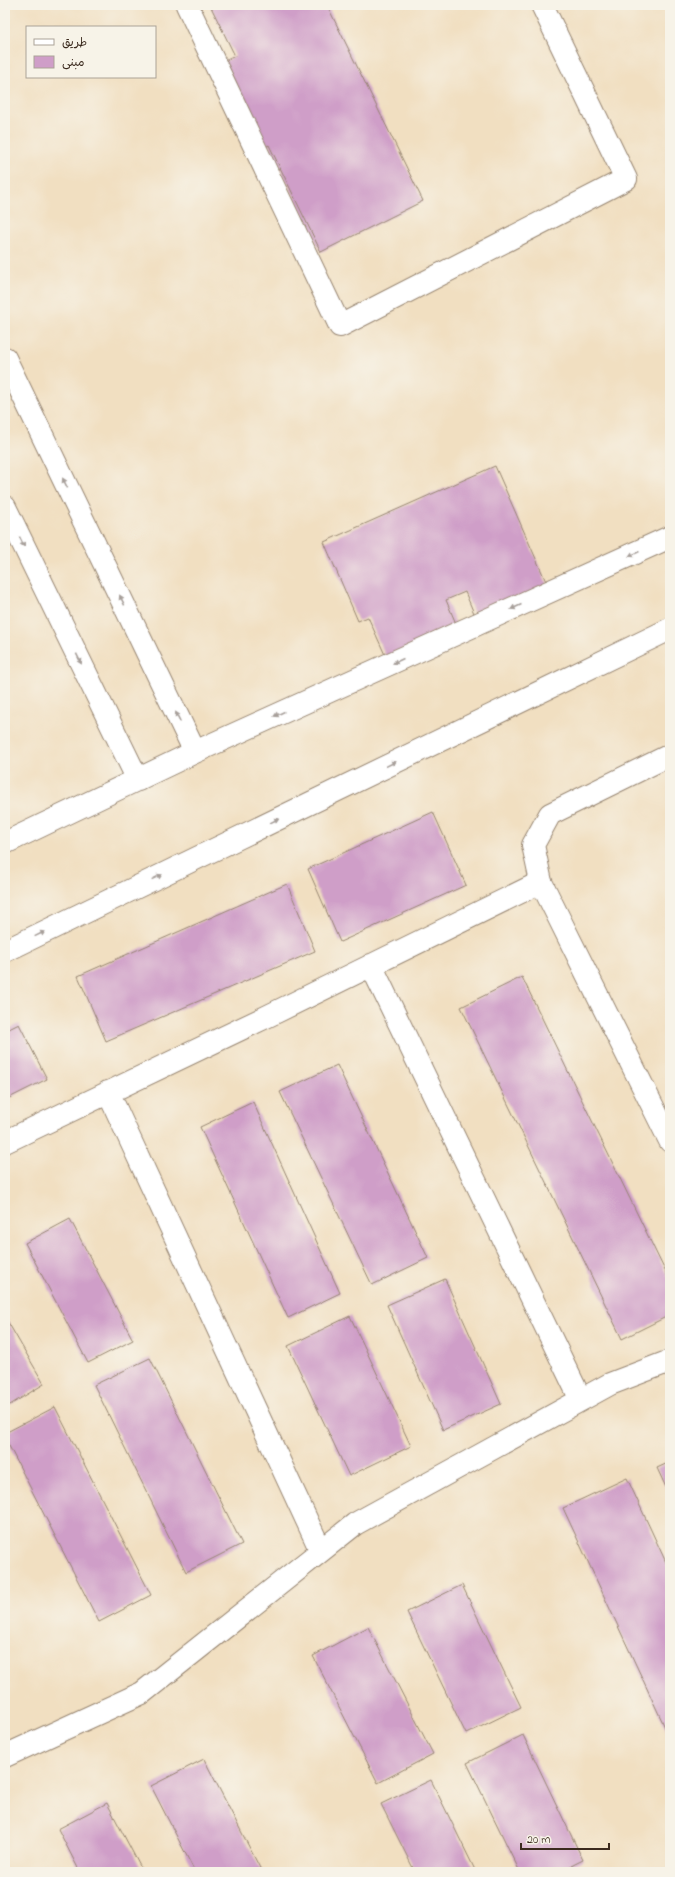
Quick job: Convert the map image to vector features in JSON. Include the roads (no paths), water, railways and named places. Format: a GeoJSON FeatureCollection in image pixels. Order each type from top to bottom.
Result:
{"type":"FeatureCollection","features":[{"type":"Feature","properties":{"kind":"street"},"geometry":{"type":"LineString","coordinates":[[187,5],[340,326],[626,179],[542,5]]}},
{"type":"Feature","properties":{"kind":"street"},"geometry":{"type":"LineString","coordinates":[[5,358],[195,752]]}},
{"type":"Feature","properties":{"kind":"street"},"geometry":{"type":"LineString","coordinates":[[5,507],[138,780]]}},
{"type":"Feature","properties":{"kind":"street"},"geometry":{"type":"LineString","coordinates":[[5,843],[195,752],[670,537]]}},
{"type":"Feature","properties":{"kind":"street"},"geometry":{"type":"LineString","coordinates":[[5,951],[670,629]]}},
{"type":"Feature","properties":{"kind":"street"},"geometry":{"type":"LineString","coordinates":[[670,755],[550,814],[534,845],[541,882],[670,1141]]}},
{"type":"Feature","properties":{"kind":"street"},"geometry":{"type":"LineString","coordinates":[[5,1142],[541,882]]}},
{"type":"Feature","properties":{"kind":"street"},"geometry":{"type":"LineString","coordinates":[[371,965],[581,1400]]}},
{"type":"Feature","properties":{"kind":"street"},"geometry":{"type":"LineString","coordinates":[[108,1092],[321,1551]]}},
{"type":"Feature","properties":{"kind":"street"},"geometry":{"type":"LineString","coordinates":[[5,1756],[142,1693],[355,1524],[610,1384],[670,1361]]}}]}
